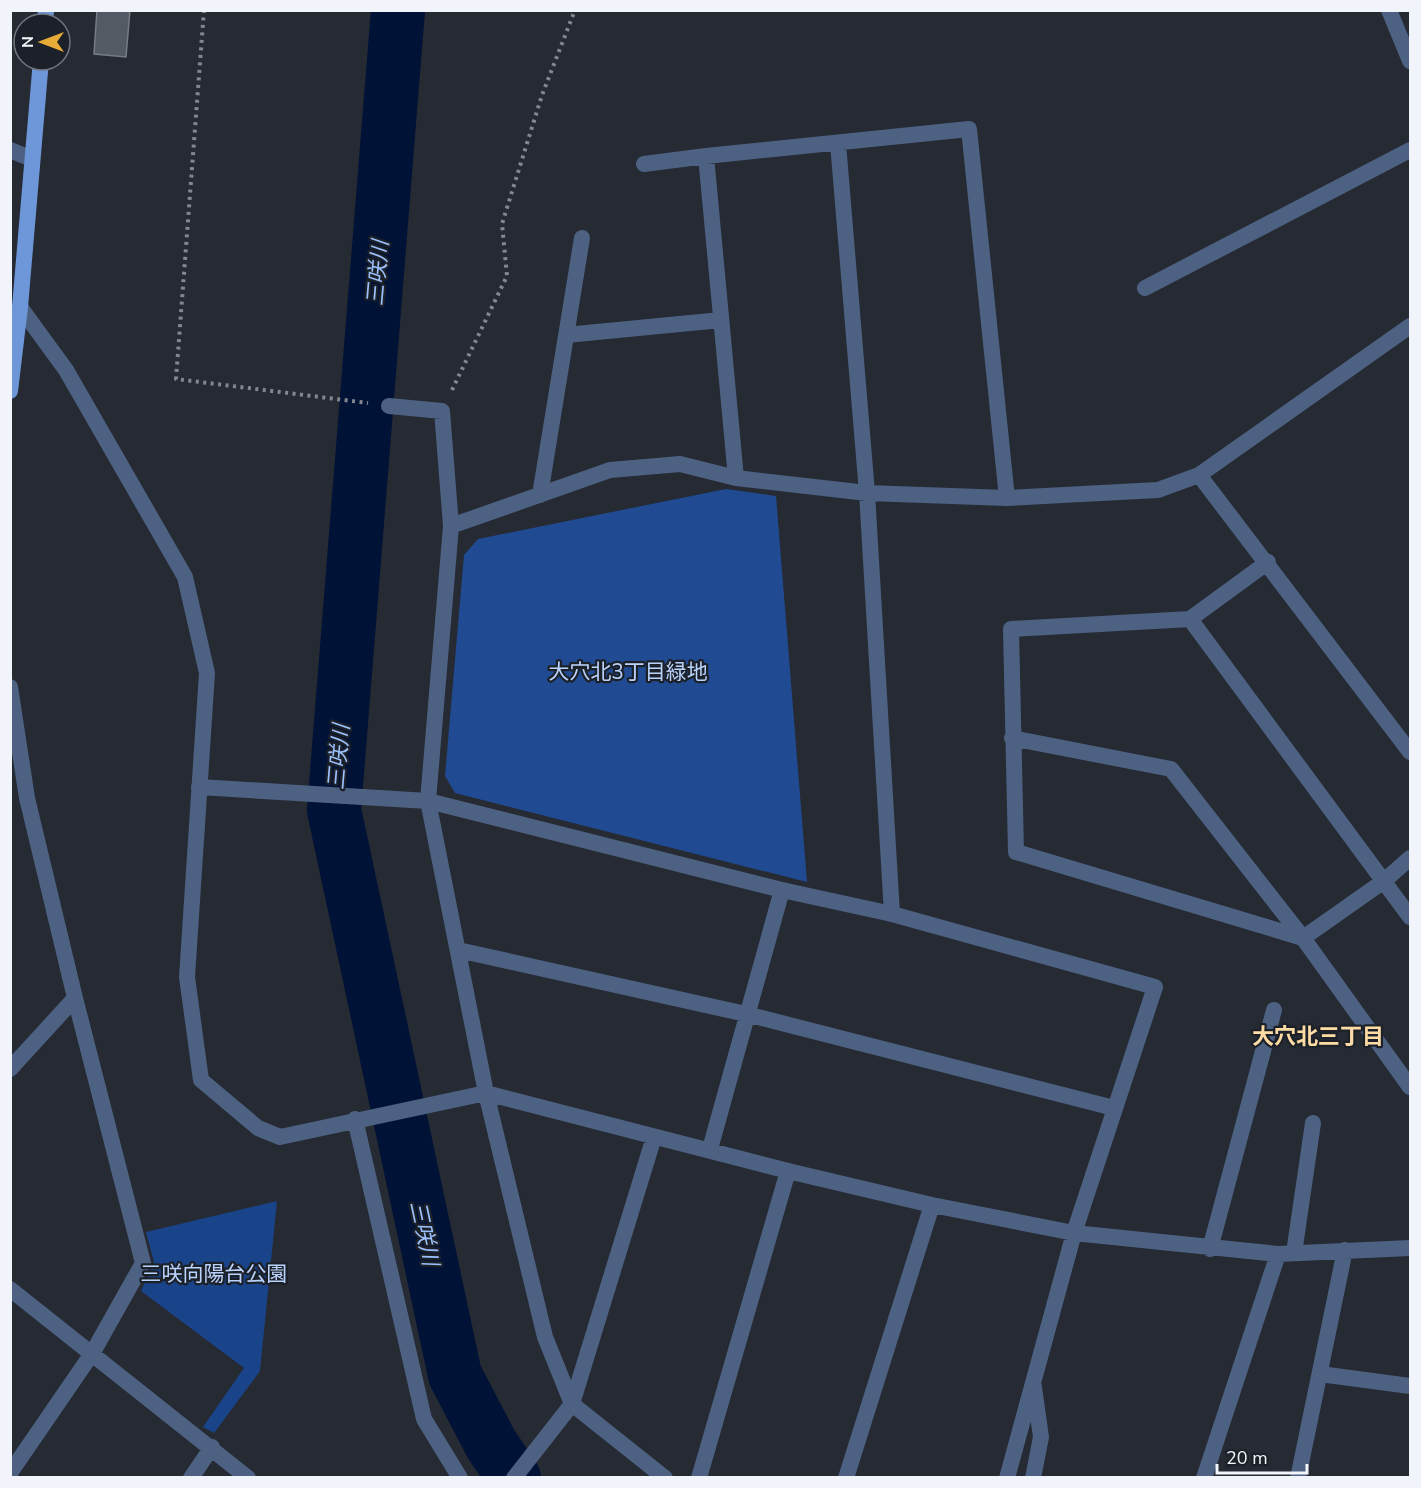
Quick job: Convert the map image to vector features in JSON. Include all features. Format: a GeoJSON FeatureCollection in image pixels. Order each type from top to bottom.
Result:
{"type":"FeatureCollection","features":[{"type":"Feature","properties":{"kind":"main road"},"geometry":{"type":"LineString","coordinates":[[10,391],[12,354],[20,308],[40,72]]}},
{"type":"Feature","properties":{"kind":"street"},"geometry":{"type":"LineString","coordinates":[[1389,10],[1410,60]]}},
{"type":"Feature","properties":{"kind":"street"},"geometry":{"type":"LineString","coordinates":[[644,164],[969,129],[1007,498]]}},
{"type":"Feature","properties":{"kind":"street"},"geometry":{"type":"LineString","coordinates":[[838,143],[867,493],[892,914]]}},
{"type":"Feature","properties":{"kind":"street"},"geometry":{"type":"LineString","coordinates":[[10,150],[32,159]]}},
{"type":"Feature","properties":{"kind":"street"},"geometry":{"type":"LineString","coordinates":[[1145,288],[1410,150]]}},
{"type":"Feature","properties":{"kind":"street"},"geometry":{"type":"LineString","coordinates":[[706,156],[736,478]]}},
{"type":"Feature","properties":{"kind":"street"},"geometry":{"type":"LineString","coordinates":[[540,495],[582,238]]}},
{"type":"Feature","properties":{"kind":"street"},"geometry":{"type":"LineString","coordinates":[[20,308],[66,370],[185,578],[207,674],[187,977],[201,1080],[258,1128],[280,1137],[355,1119],[486,1093],[788,1171],[932,1205],[1074,1233],[1210,1249],[1286,1254],[1410,1248]]}},
{"type":"Feature","properties":{"kind":"street"},"geometry":{"type":"LineString","coordinates":[[566,335],[721,320]]}},
{"type":"Feature","properties":{"kind":"street"},"geometry":{"type":"LineString","coordinates":[[451,526],[610,470],[680,464],[736,478],[867,493],[1007,498],[1158,490],[1199,475],[1410,327]]}},
{"type":"Feature","properties":{"kind":"street"},"geometry":{"type":"LineString","coordinates":[[389,405],[442,411],[451,526],[428,801],[486,1093],[545,1337],[572,1404],[665,1478]]}},
{"type":"Feature","properties":{"kind":"street"},"geometry":{"type":"LineString","coordinates":[[1199,475],[1268,562],[1410,752]]}},
{"type":"Feature","properties":{"kind":"street"},"geometry":{"type":"LineString","coordinates":[[1268,562],[1190,619],[1011,629],[1016,852],[1303,938]]}},
{"type":"Feature","properties":{"kind":"street"},"geometry":{"type":"LineString","coordinates":[[1190,619],[1410,917]]}},
{"type":"Feature","properties":{"kind":"street"},"geometry":{"type":"LineString","coordinates":[[10,687],[27,798],[75,998],[143,1263],[93,1352],[10,1473]]}},
{"type":"Feature","properties":{"kind":"street"},"geometry":{"type":"LineString","coordinates":[[1012,738],[1171,769],[1303,938],[1410,1087]]}},
{"type":"Feature","properties":{"kind":"street"},"geometry":{"type":"LineString","coordinates":[[199,787],[428,801],[782,890],[892,914],[1155,987],[1074,1233],[1007,1478]]}},
{"type":"Feature","properties":{"kind":"street"},"geometry":{"type":"LineString","coordinates":[[1303,938],[1384,881],[1410,858]]}},
{"type":"Feature","properties":{"kind":"street"},"geometry":{"type":"LineString","coordinates":[[710,1149],[782,890]]}},
{"type":"Feature","properties":{"kind":"street"},"geometry":{"type":"LineString","coordinates":[[458,950],[746,1014],[1114,1108]]}},
{"type":"Feature","properties":{"kind":"street"},"geometry":{"type":"LineString","coordinates":[[10,1069],[75,998]]}},
{"type":"Feature","properties":{"kind":"street"},"geometry":{"type":"LineString","coordinates":[[1210,1249],[1274,1010]]}},
{"type":"Feature","properties":{"kind":"street"},"geometry":{"type":"LineString","coordinates":[[355,1119],[424,1419],[460,1478]]}},
{"type":"Feature","properties":{"kind":"street"},"geometry":{"type":"LineString","coordinates":[[1204,1478],[1286,1254],[1313,1123]]}},
{"type":"Feature","properties":{"kind":"street"},"geometry":{"type":"LineString","coordinates":[[517,1474],[572,1404],[654,1137]]}},
{"type":"Feature","properties":{"kind":"street"},"geometry":{"type":"LineString","coordinates":[[699,1478],[788,1171]]}},
{"type":"Feature","properties":{"kind":"street"},"geometry":{"type":"LineString","coordinates":[[846,1478],[932,1205]]}},
{"type":"Feature","properties":{"kind":"street"},"geometry":{"type":"LineString","coordinates":[[1298,1478],[1345,1250]]}},
{"type":"Feature","properties":{"kind":"street"},"geometry":{"type":"LineString","coordinates":[[10,1289],[93,1352],[248,1478]]}},
{"type":"Feature","properties":{"kind":"street"},"geometry":{"type":"LineString","coordinates":[[1320,1374],[1410,1386]]}},
{"type":"Feature","properties":{"kind":"street"},"geometry":{"type":"LineString","coordinates":[[1033,1380],[1041,1437],[1033,1478]]}},
{"type":"Feature","properties":{"kind":"street"},"geometry":{"type":"LineString","coordinates":[[191,1478],[212,1447]]}},
{"type":"Feature","properties":{"kind":"path"},"geometry":{"type":"LineString","coordinates":[[204,10],[176,379],[389,405]]}},
{"type":"Feature","properties":{"kind":"path"},"geometry":{"type":"LineString","coordinates":[[442,411],[507,276],[502,224],[542,95],[575,10]]}},
{"type":"Feature","properties":{"kind":"green space","name":"大穴北3丁目緑地"},"geometry":{"type":"Polygon","coordinates":[[[726,489],[776,496],[807,882],[455,793],[445,776],[464,555],[478,539],[726,489]]]}},
{"type":"Feature","properties":{"kind":"green space","name":"三咲向陽台公園"},"geometry":{"type":"Polygon","coordinates":[[[277,1201],[260,1371],[214,1433],[203,1427],[244,1368],[141,1291],[154,1262],[146,1232],[277,1201]]]}},
{"type":"Feature","properties":{"kind":"building"},"geometry":{"type":"Polygon","coordinates":[[[97,10],[130,10],[126,57],[94,54],[97,10]]]}},
{"type":"Feature","properties":{"kind":"waterway","name":"三咲川"},"geometry":{"type":"LineString","coordinates":[[398,10],[334,810],[455,1375],[491,1444],[514,1478]]}},
{"type":"Feature","properties":{"kind":"district","name":"大穴北三丁目"},"geometry":{"type":"Point","coordinates":[1318,1036]}}]}
